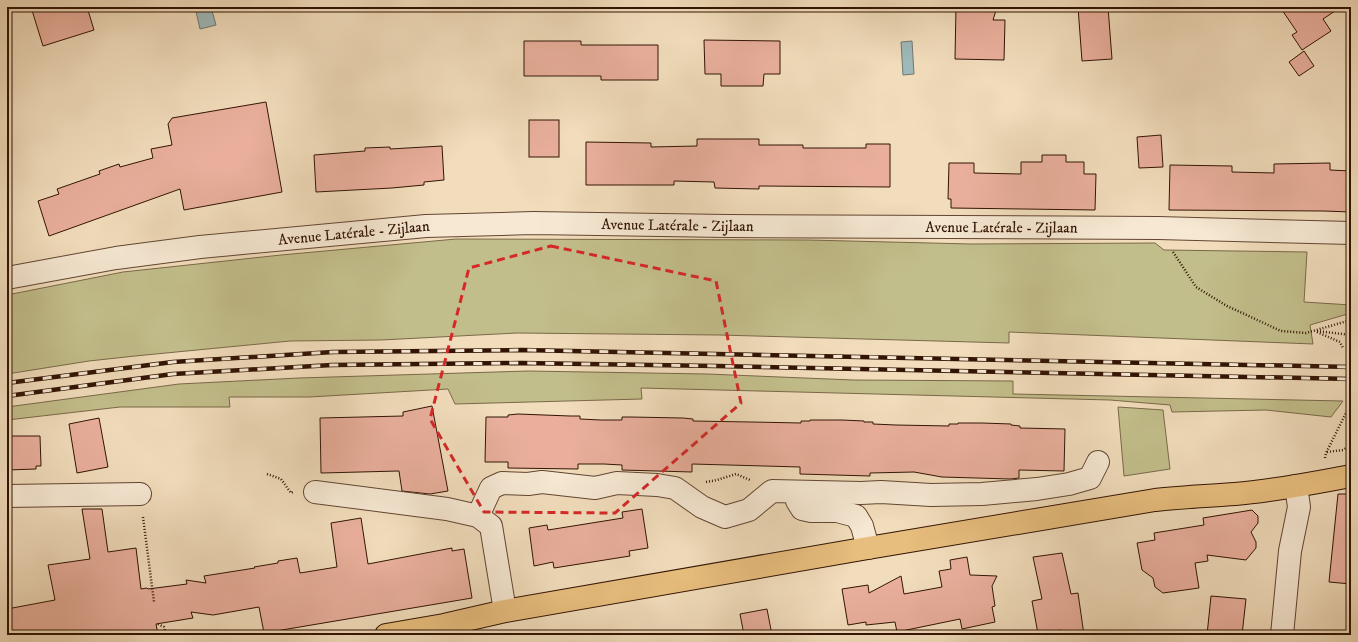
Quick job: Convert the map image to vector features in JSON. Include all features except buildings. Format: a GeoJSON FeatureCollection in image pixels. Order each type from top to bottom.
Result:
{"type":"FeatureCollection","features":[{"type":"Feature","properties":{"kind":"main road"},"geometry":{"type":"LineString","coordinates":[[386,635],[444,625],[505,611],[1155,500],[1183,496],[1235,494],[1296,486],[1351,476]]}},
{"type":"Feature","properties":{"kind":"street","name":"Avenue Latérale - Zijlaan"},"geometry":{"type":"LineString","coordinates":[[7,278],[116,258],[200,247],[426,226],[533,223],[727,226],[1158,228],[1351,233]]}},
{"type":"Feature","properties":{"kind":"street"},"geometry":{"type":"LineString","coordinates":[[478,516],[491,488],[502,483],[528,484],[542,482],[595,488],[617,483],[657,485],[675,488],[702,507],[726,517],[749,510],[772,491],[881,492],[931,495],[990,494],[1069,484],[1090,478],[1098,462]]}},
{"type":"Feature","properties":{"kind":"street"},"geometry":{"type":"LineString","coordinates":[[1282,635],[1290,551],[1299,507],[1296,486]]}},
{"type":"Feature","properties":{"kind":"street"},"geometry":{"type":"LineString","coordinates":[[315,492],[446,509],[478,516],[491,526],[505,611]]}},
{"type":"Feature","properties":{"kind":"street"},"geometry":{"type":"LineString","coordinates":[[7,496],[140,494]]}},
{"type":"Feature","properties":{"kind":"street"},"geometry":{"type":"LineString","coordinates":[[797,501],[802,509],[811,511],[837,511],[856,516],[862,526],[868,548]]}},
{"type":"Feature","properties":{"kind":"path"},"geometry":{"type":"LineString","coordinates":[[1158,228],[1196,287],[1227,306],[1281,331],[1306,333],[1351,320]]}},
{"type":"Feature","properties":{"kind":"path"},"geometry":{"type":"LineString","coordinates":[[1315,331],[1351,335]]}},
{"type":"Feature","properties":{"kind":"path"},"geometry":{"type":"LineString","coordinates":[[1315,331],[1340,342],[1343,348]]}},
{"type":"Feature","properties":{"kind":"path"},"geometry":{"type":"LineString","coordinates":[[1324,461],[1326,452],[1351,404]]}},
{"type":"Feature","properties":{"kind":"path"},"geometry":{"type":"LineString","coordinates":[[1326,452],[1343,450],[1351,445]]}},
{"type":"Feature","properties":{"kind":"path"},"geometry":{"type":"LineString","coordinates":[[267,474],[281,479],[291,492],[315,492]]}},
{"type":"Feature","properties":{"kind":"path"},"geometry":{"type":"LineString","coordinates":[[675,488],[717,480],[736,474],[772,491]]}},
{"type":"Feature","properties":{"kind":"path"},"geometry":{"type":"LineString","coordinates":[[140,494],[154,602]]}},
{"type":"Feature","properties":{"kind":"path"},"geometry":{"type":"LineString","coordinates":[[158,624],[164,627],[166,635]]}},
{"type":"Feature","properties":{"kind":"highlighted area"},"geometry":{"type":"Polygon","coordinates":[[[551,246],[716,281],[741,403],[615,513],[484,512],[430,419],[469,268],[551,246]]]}},
{"type":"Feature","properties":{"kind":"shaded area"},"geometry":{"type":"Polygon","coordinates":[[[456,239],[808,240],[971,244],[1155,243],[1164,250],[1307,252],[1304,302],[1351,305],[1351,313],[1310,325],[1313,344],[1009,332],[1009,343],[719,335],[517,333],[381,340],[290,341],[89,361],[7,374],[7,295],[123,272],[281,255],[456,239]]]}},
{"type":"Feature","properties":{"kind":"shaded area"},"geometry":{"type":"Polygon","coordinates":[[[528,371],[707,374],[853,380],[1013,381],[1013,394],[1343,401],[1331,417],[1266,410],[1172,412],[1170,405],[1110,400],[641,388],[642,399],[455,404],[448,389],[309,397],[229,397],[230,407],[120,407],[7,420],[7,407],[179,384],[299,378],[528,371]]]}},
{"type":"Feature","properties":{"kind":"shaded area"},"geometry":{"type":"Polygon","coordinates":[[[1118,407],[1163,410],[1170,469],[1124,476],[1118,407]]]}},
{"type":"Feature","properties":{"kind":"water"},"geometry":{"type":"Polygon","coordinates":[[[195,7],[211,7],[216,25],[200,29],[195,7]]]}},
{"type":"Feature","properties":{"kind":"water"},"geometry":{"type":"Polygon","coordinates":[[[912,41],[914,74],[903,75],[901,42],[912,41]]]}},
{"type":"Feature","properties":{"kind":"railway"},"geometry":{"type":"LineString","coordinates":[[7,383],[173,362],[333,352],[522,350],[1351,367]]}},
{"type":"Feature","properties":{"kind":"railway"},"geometry":{"type":"LineString","coordinates":[[7,396],[173,374],[332,365],[521,363],[1351,379]]}}]}
